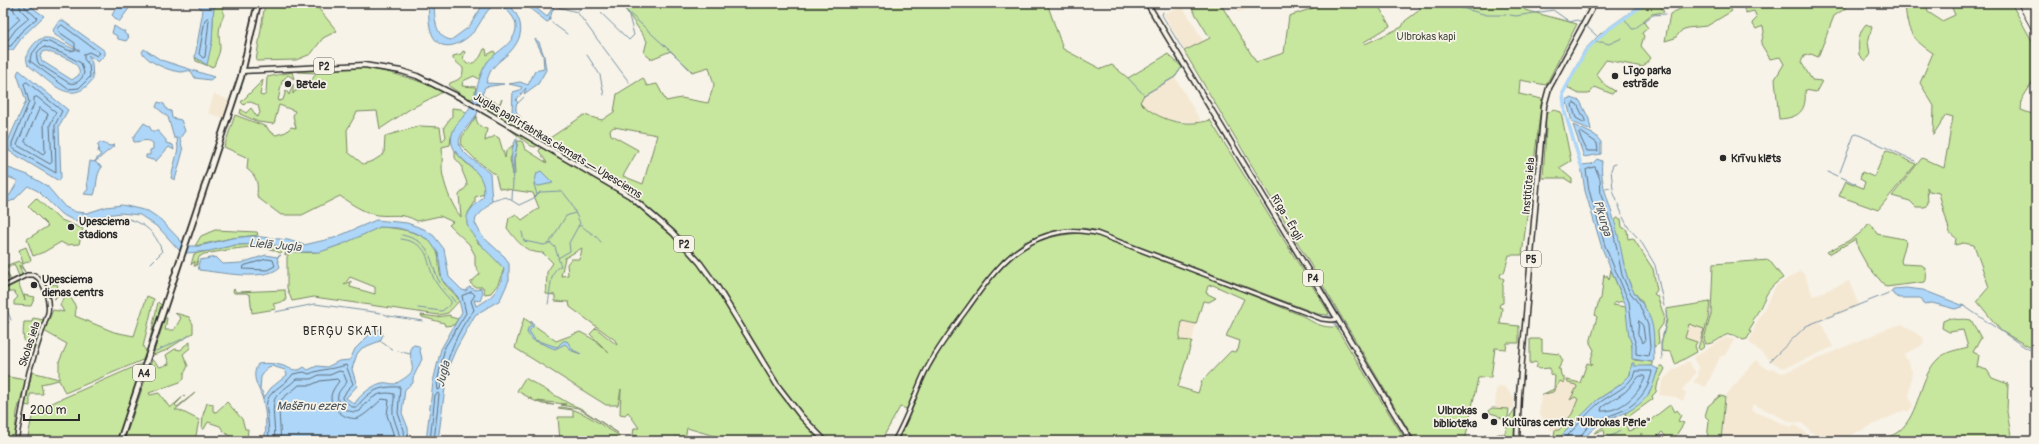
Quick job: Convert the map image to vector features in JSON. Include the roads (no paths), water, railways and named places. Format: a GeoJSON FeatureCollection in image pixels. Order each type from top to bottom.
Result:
{"type":"FeatureCollection","features":[{"type":"Feature","properties":{"kind":"highway","name":"A4"},"geometry":{"type":"LineString","coordinates":[[120,441],[243,71],[258,3]]}},
{"type":"Feature","properties":{"kind":"main road","name":"Rīga - Ērgļi"},"geometry":{"type":"LineString","coordinates":[[1148,3],[1411,441]]}},
{"type":"Feature","properties":{"kind":"main road","name":"Institūta iela"},"geometry":{"type":"LineString","coordinates":[[1517,441],[1518,410],[1545,103],[1549,88],[1594,3]]}},
{"type":"Feature","properties":{"kind":"main road","name":"Juglas papīrfabrikas ciemats — Upesciems"},"geometry":{"type":"LineString","coordinates":[[243,71],[349,65],[379,67],[417,76],[482,109],[630,196],[673,233],[712,279],[782,393],[826,441]]}},
{"type":"Feature","properties":{"kind":"main road"},"geometry":{"type":"LineString","coordinates":[[894,441],[907,417],[925,372],[943,342],[985,283],[1002,262],[1016,251],[1032,242],[1053,235],[1069,231],[1096,233],[1328,320],[1337,317]]}},
{"type":"Feature","properties":{"kind":"main road","name":"Skolas iela"},"geometry":{"type":"LineString","coordinates":[[3,287],[27,275],[34,275],[39,278],[47,297],[49,309],[29,372],[16,441]]}},
{"type":"Feature","properties":{"kind":"water"},"geometry":{"type":"Polygon","coordinates":[[[3,3],[26,3],[44,16],[23,36],[13,50],[3,50],[3,3]]]}},
{"type":"Feature","properties":{"kind":"water"},"geometry":{"type":"Polygon","coordinates":[[[119,3],[133,3],[119,22],[112,15],[119,3]]]}},
{"type":"Feature","properties":{"kind":"water"},"geometry":{"type":"Polygon","coordinates":[[[201,3],[214,3],[212,42],[207,65],[195,57],[203,10],[199,7],[201,3]]]}},
{"type":"Feature","properties":{"kind":"water"},"geometry":{"type":"Polygon","coordinates":[[[428,3],[434,3],[435,20],[438,31],[445,38],[451,40],[469,27],[484,3],[497,3],[487,11],[476,29],[466,39],[460,43],[447,46],[436,41],[432,34],[429,23],[428,3]]]}},
{"type":"Feature","properties":{"kind":"water"},"geometry":{"type":"Polygon","coordinates":[[[497,3],[508,3],[517,15],[521,27],[519,39],[510,52],[492,69],[486,83],[504,84],[485,87],[477,114],[463,132],[459,141],[463,151],[490,174],[492,201],[476,218],[475,223],[482,236],[505,257],[509,264],[509,280],[500,300],[475,315],[456,349],[450,363],[445,388],[438,441],[426,441],[433,382],[441,349],[462,312],[458,297],[442,280],[438,253],[429,240],[416,233],[398,228],[380,227],[343,244],[320,252],[294,252],[269,244],[235,245],[210,251],[187,253],[179,250],[159,228],[140,215],[120,213],[107,215],[86,222],[73,220],[61,214],[38,191],[28,186],[14,200],[3,204],[3,197],[10,195],[18,181],[3,175],[3,166],[28,175],[47,186],[65,207],[76,212],[87,213],[106,207],[122,205],[148,211],[160,219],[181,241],[189,246],[199,246],[232,238],[252,236],[288,240],[304,245],[334,238],[376,220],[407,223],[424,229],[434,236],[444,249],[449,277],[462,290],[466,291],[469,287],[476,290],[481,288],[483,293],[480,301],[474,300],[476,306],[492,296],[501,281],[504,269],[479,243],[469,228],[467,220],[468,214],[483,198],[484,187],[480,177],[454,149],[451,141],[455,127],[473,102],[484,67],[492,57],[509,43],[515,34],[516,25],[513,17],[497,3]]]}},
{"type":"Feature","properties":{"kind":"water"},"geometry":{"type":"Polygon","coordinates":[[[523,3],[530,3],[547,17],[554,5],[559,6],[554,6],[549,21],[547,22],[523,3]]]}},
{"type":"Feature","properties":{"kind":"water"},"geometry":{"type":"Polygon","coordinates":[[[62,20],[105,51],[105,55],[98,62],[88,55],[92,63],[93,79],[85,88],[77,92],[69,92],[60,89],[44,78],[27,63],[27,56],[30,50],[36,42],[42,38],[54,39],[80,51],[55,35],[53,30],[59,21],[62,20]],[[44,51],[40,56],[42,61],[72,80],[79,75],[79,70],[73,62],[44,51]]]}},
{"type":"Feature","properties":{"kind":"water"},"geometry":{"type":"Polygon","coordinates":[[[114,26],[122,31],[125,31],[124,33],[129,37],[126,41],[118,39],[117,36],[112,33],[114,26]]]}},
{"type":"Feature","properties":{"kind":"water"},"geometry":{"type":"Polygon","coordinates":[[[535,39],[539,42],[544,56],[546,70],[538,84],[524,94],[526,88],[516,100],[518,103],[516,105],[516,111],[521,118],[512,112],[513,92],[520,90],[522,87],[509,84],[520,82],[528,85],[535,71],[544,69],[543,55],[535,39]]]}},
{"type":"Feature","properties":{"kind":"water"},"geometry":{"type":"Polygon","coordinates":[[[144,49],[161,60],[214,77],[210,80],[195,78],[191,71],[177,72],[166,68],[154,63],[145,56],[142,52],[144,49]]]}},
{"type":"Feature","properties":{"kind":"water"},"geometry":{"type":"Polygon","coordinates":[[[19,70],[68,110],[59,126],[61,179],[59,181],[9,151],[7,143],[26,101],[17,74],[19,70]]]}},
{"type":"Feature","properties":{"kind":"water"},"geometry":{"type":"Polygon","coordinates":[[[1571,98],[1580,101],[1589,119],[1591,130],[1572,122],[1567,102],[1567,99],[1571,98]]]}},
{"type":"Feature","properties":{"kind":"water"},"geometry":{"type":"Polygon","coordinates":[[[158,102],[164,104],[167,110],[171,111],[172,118],[181,120],[185,131],[180,138],[183,151],[175,180],[171,178],[178,149],[177,138],[174,138],[168,117],[156,107],[158,102]]]}},
{"type":"Feature","properties":{"kind":"water"},"geometry":{"type":"Polygon","coordinates":[[[144,123],[149,126],[152,131],[158,131],[166,140],[166,143],[173,145],[174,150],[169,147],[156,161],[146,158],[146,155],[150,155],[150,150],[153,149],[153,143],[146,140],[134,142],[133,138],[144,123]]]}},
{"type":"Feature","properties":{"kind":"water"},"geometry":{"type":"Polygon","coordinates":[[[1573,125],[1595,135],[1601,142],[1601,154],[1584,157],[1573,125]]]}},
{"type":"Feature","properties":{"kind":"water"},"geometry":{"type":"Polygon","coordinates":[[[517,138],[513,181],[512,153],[514,143],[517,138]]]}},
{"type":"Feature","properties":{"kind":"water"},"geometry":{"type":"Polygon","coordinates":[[[100,142],[110,146],[115,145],[95,162],[102,167],[97,177],[94,195],[84,194],[88,189],[87,182],[90,161],[94,162],[101,154],[98,152],[99,147],[97,145],[100,142]]]}},
{"type":"Feature","properties":{"kind":"water"},"geometry":{"type":"Polygon","coordinates":[[[1597,159],[1602,161],[1602,179],[1615,222],[1628,280],[1648,313],[1652,324],[1654,338],[1654,360],[1652,362],[1632,359],[1632,344],[1629,337],[1625,303],[1602,248],[1585,191],[1581,165],[1592,164],[1597,159]]]}},
{"type":"Feature","properties":{"kind":"water"},"geometry":{"type":"Polygon","coordinates":[[[541,171],[553,183],[539,186],[534,184],[537,173],[541,171]]]}},
{"type":"Feature","properties":{"kind":"water"},"geometry":{"type":"Polygon","coordinates":[[[266,255],[277,257],[281,255],[277,258],[280,267],[273,272],[264,274],[241,275],[199,270],[198,265],[200,260],[216,257],[223,264],[241,263],[266,255]]]}},
{"type":"Feature","properties":{"kind":"water"},"geometry":{"type":"Polygon","coordinates":[[[1906,288],[1923,290],[1964,306],[1955,309],[1932,303],[1923,304],[1920,298],[1899,298],[1891,292],[1893,289],[1906,288]]]}},
{"type":"Feature","properties":{"kind":"water"},"geometry":{"type":"Polygon","coordinates":[[[531,321],[533,323],[533,327],[529,331],[535,340],[557,347],[563,341],[567,341],[573,350],[581,354],[572,351],[565,344],[555,349],[533,340],[527,333],[528,328],[531,326],[531,321]]]}},
{"type":"Feature","properties":{"kind":"water","name":"Mašēnu ezers"},"geometry":{"type":"Polygon","coordinates":[[[380,329],[383,335],[380,341],[362,348],[357,354],[352,369],[357,386],[346,398],[355,404],[356,401],[370,388],[384,383],[395,384],[404,379],[412,372],[411,347],[414,345],[419,346],[422,359],[413,378],[413,383],[405,389],[402,413],[408,428],[409,441],[264,441],[266,425],[265,410],[255,378],[258,364],[275,364],[295,370],[304,367],[308,370],[317,366],[327,367],[339,361],[350,360],[355,349],[371,333],[380,329]],[[272,366],[268,367],[261,377],[260,389],[263,393],[263,399],[271,388],[287,375],[285,370],[272,366]]]}},
{"type":"Feature","properties":{"kind":"water"},"geometry":{"type":"Polygon","coordinates":[[[1632,363],[1634,363],[1634,366],[1652,366],[1658,369],[1650,392],[1641,403],[1623,414],[1596,427],[1589,433],[1584,441],[1556,441],[1597,400],[1620,385],[1630,375],[1632,363]]]}},
{"type":"Feature","properties":{"kind":"waterway"},"geometry":{"type":"LineString","coordinates":[[577,12],[587,3]]}},
{"type":"Feature","properties":{"kind":"waterway"},"geometry":{"type":"LineString","coordinates":[[601,13],[629,40],[634,35],[628,12],[618,3]]}},
{"type":"Feature","properties":{"kind":"waterway"},"geometry":{"type":"LineString","coordinates":[[1144,3],[1149,12]]}},
{"type":"Feature","properties":{"kind":"waterway"},"geometry":{"type":"LineString","coordinates":[[1444,3],[1487,15],[1506,15]]}},
{"type":"Feature","properties":{"kind":"waterway"},"geometry":{"type":"LineString","coordinates":[[1469,10],[1470,3]]}},
{"type":"Feature","properties":{"kind":"waterway","name":"Piķurga"},"geometry":{"type":"LineString","coordinates":[[1582,168],[1565,113],[1563,93],[1586,50],[1606,31],[1646,3]]}},
{"type":"Feature","properties":{"kind":"waterway"},"geometry":{"type":"LineString","coordinates":[[558,7],[577,12],[629,82]]}},
{"type":"Feature","properties":{"kind":"waterway"},"geometry":{"type":"LineString","coordinates":[[1510,15],[1516,16],[1553,10],[1570,22],[1577,20],[1581,22]]}},
{"type":"Feature","properties":{"kind":"waterway"},"geometry":{"type":"LineString","coordinates":[[628,12],[692,71]]}},
{"type":"Feature","properties":{"kind":"waterway"},"geometry":{"type":"LineString","coordinates":[[1163,12],[1162,15],[1183,50]]}},
{"type":"Feature","properties":{"kind":"waterway"},"geometry":{"type":"LineString","coordinates":[[1624,18],[1632,29],[1634,29],[1653,15],[1666,14]]}},
{"type":"Feature","properties":{"kind":"waterway"},"geometry":{"type":"LineString","coordinates":[[1128,78],[1144,95],[1175,77],[1182,67],[1151,15]]}},
{"type":"Feature","properties":{"kind":"waterway"},"geometry":{"type":"LineString","coordinates":[[552,23],[567,34]]}},
{"type":"Feature","properties":{"kind":"waterway"},"geometry":{"type":"LineString","coordinates":[[1586,26],[1598,37]]}},
{"type":"Feature","properties":{"kind":"waterway"},"geometry":{"type":"LineString","coordinates":[[1593,43],[1602,42],[1609,44],[1622,38]]}},
{"type":"Feature","properties":{"kind":"waterway"},"geometry":{"type":"LineString","coordinates":[[587,55],[600,75],[604,95]]}},
{"type":"Feature","properties":{"kind":"waterway"},"geometry":{"type":"LineString","coordinates":[[1840,172],[1854,135],[1857,134],[1915,161]]}},
{"type":"Feature","properties":{"kind":"waterway"},"geometry":{"type":"LineString","coordinates":[[1613,189],[1611,170],[1613,165],[1616,164]]}},
{"type":"Feature","properties":{"kind":"waterway"},"geometry":{"type":"LineString","coordinates":[[1828,172],[1837,176]]}},
{"type":"Feature","properties":{"kind":"waterway"},"geometry":{"type":"LineString","coordinates":[[1841,177],[1856,184]]}},
{"type":"Feature","properties":{"kind":"waterway"},"geometry":{"type":"LineString","coordinates":[[512,200],[513,181]]}},
{"type":"Feature","properties":{"kind":"waterway"},"geometry":{"type":"LineString","coordinates":[[534,184],[537,195]]}},
{"type":"Feature","properties":{"kind":"waterway"},"geometry":{"type":"LineString","coordinates":[[1605,189],[1610,188]]}},
{"type":"Feature","properties":{"kind":"waterway"},"geometry":{"type":"LineString","coordinates":[[492,201],[506,197],[519,205],[534,198],[540,192],[562,191],[570,201],[580,223],[569,243],[570,251],[558,258],[561,266],[557,268],[552,276],[548,304]]}},
{"type":"Feature","properties":{"kind":"waterway"},"geometry":{"type":"LineString","coordinates":[[1613,191],[1617,201]]}},
{"type":"Feature","properties":{"kind":"waterway"},"geometry":{"type":"LineString","coordinates":[[1618,204],[1622,214]]}},
{"type":"Feature","properties":{"kind":"waterway"},"geometry":{"type":"LineString","coordinates":[[550,242],[566,216],[575,213]]}},
{"type":"Feature","properties":{"kind":"waterway"},"geometry":{"type":"LineString","coordinates":[[1623,217],[1628,227],[1637,237]]}},
{"type":"Feature","properties":{"kind":"waterway"},"geometry":{"type":"LineString","coordinates":[[100,219],[129,219],[146,227],[153,234],[162,252],[151,263]]}},
{"type":"Feature","properties":{"kind":"waterway"},"geometry":{"type":"LineString","coordinates":[[578,226],[582,226],[601,242]]}},
{"type":"Feature","properties":{"kind":"waterway"},"geometry":{"type":"LineString","coordinates":[[522,232],[524,241],[544,245],[550,243],[555,247],[558,257]]}},
{"type":"Feature","properties":{"kind":"waterway"},"geometry":{"type":"LineString","coordinates":[[402,235],[419,241],[428,251],[438,279],[455,302]]}},
{"type":"Feature","properties":{"kind":"waterway"},"geometry":{"type":"LineString","coordinates":[[401,239],[418,245],[423,249],[435,281],[451,301],[451,304],[442,311],[418,308]]}},
{"type":"Feature","properties":{"kind":"waterway"},"geometry":{"type":"LineString","coordinates":[[1640,240],[1655,265],[1664,306]]}},
{"type":"Feature","properties":{"kind":"waterway"},"geometry":{"type":"LineString","coordinates":[[1314,284],[1330,312]]}},
{"type":"Feature","properties":{"kind":"waterway"},"geometry":{"type":"LineString","coordinates":[[1321,285],[1346,327]]}},
{"type":"Feature","properties":{"kind":"waterway"},"geometry":{"type":"LineString","coordinates":[[1770,361],[1806,326],[1891,292]]}},
{"type":"Feature","properties":{"kind":"waterway"},"geometry":{"type":"LineString","coordinates":[[275,312],[315,304],[381,313]]}},
{"type":"Feature","properties":{"kind":"waterway"},"geometry":{"type":"LineString","coordinates":[[1964,306],[2028,349],[2036,350]]}},
{"type":"Feature","properties":{"kind":"waterway"},"geometry":{"type":"LineString","coordinates":[[6,307],[11,320]]}},
{"type":"Feature","properties":{"kind":"waterway"},"geometry":{"type":"LineString","coordinates":[[1296,307],[1324,317],[1330,316]]}},
{"type":"Feature","properties":{"kind":"waterway"},"geometry":{"type":"LineString","coordinates":[[1662,359],[1661,343],[1667,320],[1666,310]]}},
{"type":"Feature","properties":{"kind":"waterway"},"geometry":{"type":"LineString","coordinates":[[384,314],[423,321]]}},
{"type":"Feature","properties":{"kind":"waterway"},"geometry":{"type":"LineString","coordinates":[[1303,314],[1320,321],[1332,322]]}},
{"type":"Feature","properties":{"kind":"waterway"},"geometry":{"type":"LineString","coordinates":[[3,327],[9,322]]}},
{"type":"Feature","properties":{"kind":"waterway"},"geometry":{"type":"LineString","coordinates":[[1332,322],[1340,330]]}},
{"type":"Feature","properties":{"kind":"waterway"},"geometry":{"type":"LineString","coordinates":[[1334,322],[1338,325]]}},
{"type":"Feature","properties":{"kind":"waterway"},"geometry":{"type":"LineString","coordinates":[[156,351],[189,336]]}},
{"type":"Feature","properties":{"kind":"waterway"},"geometry":{"type":"LineString","coordinates":[[380,341],[393,350]]}},
{"type":"Feature","properties":{"kind":"waterway"},"geometry":{"type":"LineString","coordinates":[[2032,350],[2032,364],[2036,372]]}},
{"type":"Feature","properties":{"kind":"waterway"},"geometry":{"type":"LineString","coordinates":[[398,351],[410,354]]}},
{"type":"Feature","properties":{"kind":"waterway"},"geometry":{"type":"LineString","coordinates":[[1608,438],[1620,431]]}},
{"type":"Feature","properties":{"kind":"railway"},"geometry":{"type":"LineString","coordinates":[[2017,3],[2036,38]]}},
{"type":"Feature","properties":{"kind":"place","name":"Līgo parka estrāde"},"geometry":{"type":"Point","coordinates":[1615,76]}},
{"type":"Feature","properties":{"kind":"place","name":"Bētele"},"geometry":{"type":"Point","coordinates":[288,84]}},
{"type":"Feature","properties":{"kind":"place","name":"Krīvu klēts"},"geometry":{"type":"Point","coordinates":[1723,158]}},
{"type":"Feature","properties":{"kind":"place","name":"Upesciema stadions"},"geometry":{"type":"Point","coordinates":[71,227]}},
{"type":"Feature","properties":{"kind":"place","name":"Upesciema dienas centrs"},"geometry":{"type":"Point","coordinates":[34,285]}},
{"type":"Feature","properties":{"kind":"place","name":"Ulbrokas bibliotēka"},"geometry":{"type":"Point","coordinates":[1485,416]}},
{"type":"Feature","properties":{"kind":"place","name":"Kultūras centrs \"Ulbrokas Pērle\""},"geometry":{"type":"Point","coordinates":[1494,422]}},
{"type":"Feature","properties":{"kind":"district","name":"BERĢU SKATI"},"geometry":{"type":"Point","coordinates":[343,331]}},
{"type":"Feature","properties":{"kind":"park label","name":"Ulbrokas kapi"},"geometry":{"type":"Point","coordinates":[1426,36]}},
{"type":"Feature","properties":{"kind":"water label","name":"Lielā Jugla"},"geometry":{"type":"Point","coordinates":[275,245]}},
{"type":"Feature","properties":{"kind":"water label","name":"Jugla"},"geometry":{"type":"Point","coordinates":[443,374]}}]}
